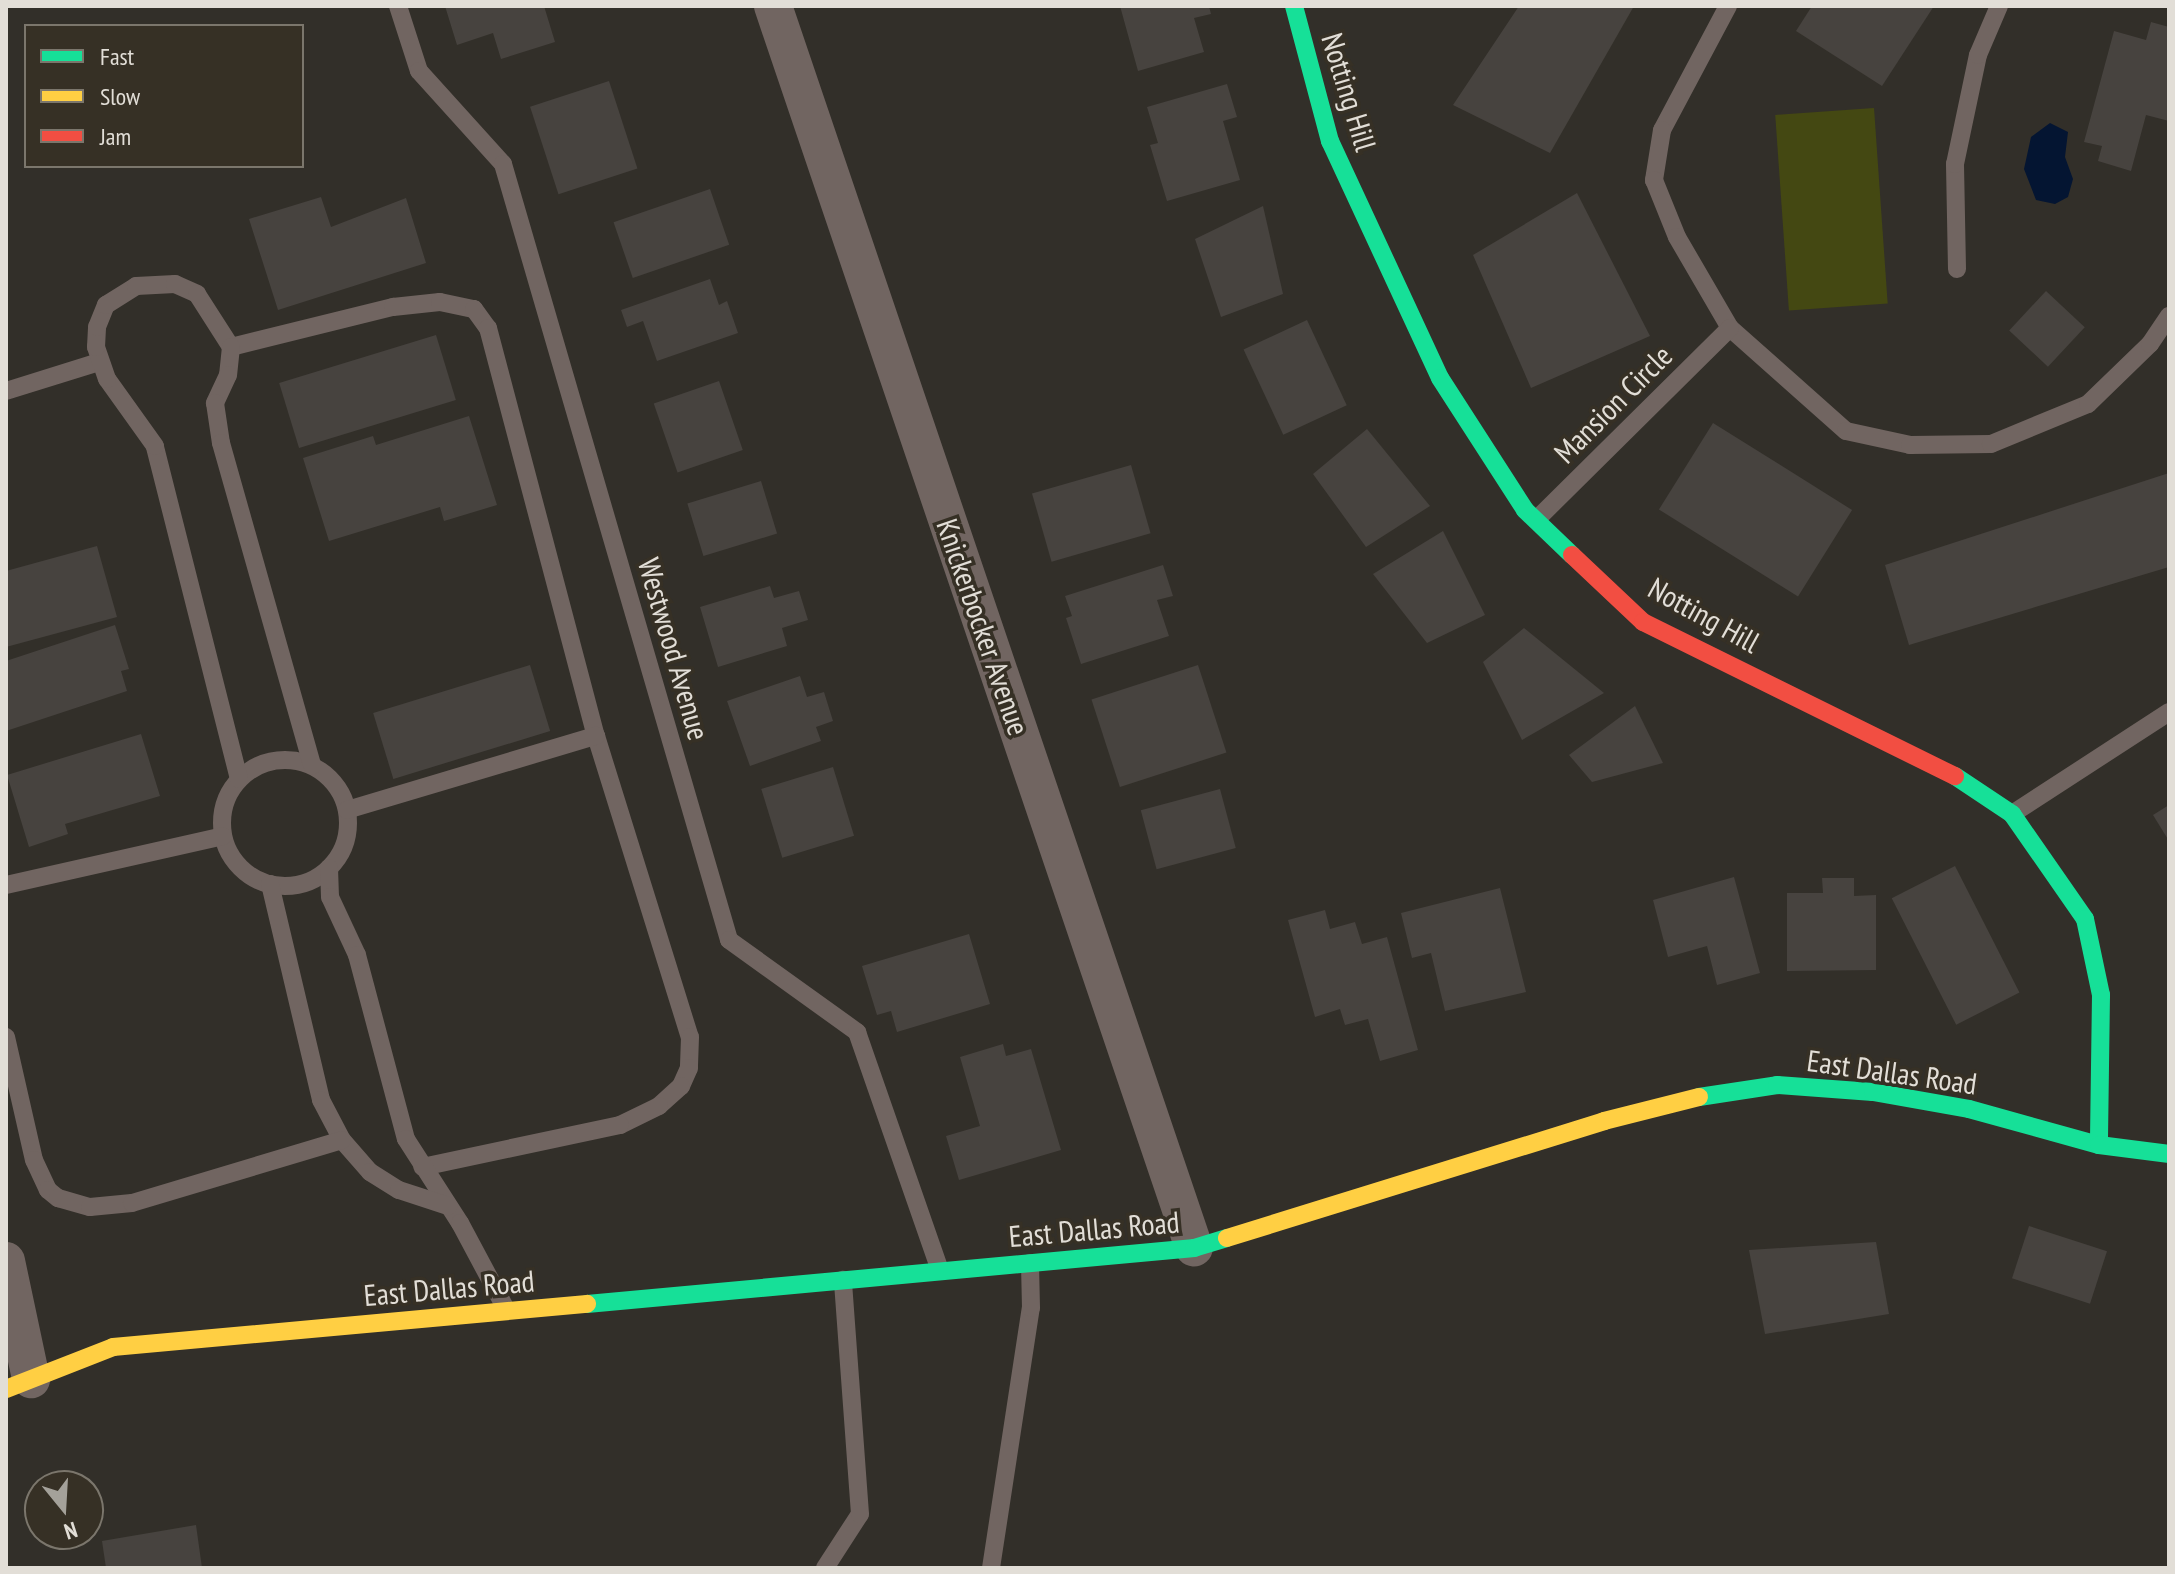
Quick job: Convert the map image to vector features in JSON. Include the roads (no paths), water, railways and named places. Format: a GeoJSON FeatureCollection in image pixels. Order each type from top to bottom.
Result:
{"type":"FeatureCollection","features":[{"type":"Feature","properties":{"kind":"street","name":"Knickerbocker Avenue"},"geometry":{"type":"LineString","coordinates":[[773,6],[1194,1248]]}},
{"type":"Feature","properties":{"kind":"street","name":"Notting Hill"},"geometry":{"type":"LineString","coordinates":[[1294,6],[1330,141],[1378,252],[1440,378],[1536,520],[1643,622],[1930,760],[2012,814],[2085,919],[2101,995],[2099,1145]]}},
{"type":"Feature","properties":{"kind":"street","name":"East Dallas Road"},"geometry":{"type":"LineString","coordinates":[[18,1384],[113,1347],[1194,1248],[1604,1121],[1692,1098],[1777,1085],[1873,1092],[1969,1109],[2099,1145],[2169,1154]]}},
{"type":"Feature","properties":{"kind":"street"},"geometry":{"type":"LineString","coordinates":[[6,1261],[18,1384]]}},
{"type":"Feature","properties":{"kind":"lane","name":"Westwood Avenue"},"geometry":{"type":"LineString","coordinates":[[398,6],[419,71],[503,164],[729,940],[857,1032],[940,1271]]}},
{"type":"Feature","properties":{"kind":"lane"},"geometry":{"type":"LineString","coordinates":[[1728,6],[1662,130],[1654,180],[1677,237],[1730,328],[1846,431],[1910,445],[1991,444],[2088,404],[2150,344],[2169,316]]}},
{"type":"Feature","properties":{"kind":"lane"},"geometry":{"type":"LineString","coordinates":[[1957,269],[1955,164],[1978,55],[1999,6]]}},
{"type":"Feature","properties":{"kind":"lane"},"geometry":{"type":"LineString","coordinates":[[239,779],[155,446],[99,362],[97,327],[106,305],[136,286],[175,284],[197,294],[231,347],[228,375],[215,403],[221,443],[312,765]]}},
{"type":"Feature","properties":{"kind":"lane"},"geometry":{"type":"LineString","coordinates":[[231,347],[393,307],[440,302],[474,309],[488,328],[596,736],[690,1037],[689,1068],[681,1086],[659,1106],[620,1125],[422,1167]]}},
{"type":"Feature","properties":{"kind":"lane","name":"Mansion Circle"},"geometry":{"type":"LineString","coordinates":[[1536,520],[1730,328]]}},
{"type":"Feature","properties":{"kind":"lane"},"geometry":{"type":"LineString","coordinates":[[6,391],[99,362]]}},
{"type":"Feature","properties":{"kind":"lane"},"geometry":{"type":"LineString","coordinates":[[2012,814],[2169,712]]}},
{"type":"Feature","properties":{"kind":"lane"},"geometry":{"type":"LineString","coordinates":[[347,810],[596,736]]}},
{"type":"Feature","properties":{"kind":"lane"},"geometry":{"type":"LineString","coordinates":[[286,759],[312,765],[341,792],[347,810],[346,841],[329,868],[291,886],[270,884],[248,875],[232,858],[223,836],[221,816],[239,779],[261,764],[286,759]]}},
{"type":"Feature","properties":{"kind":"lane"},"geometry":{"type":"LineString","coordinates":[[6,885],[223,836]]}},
{"type":"Feature","properties":{"kind":"lane"},"geometry":{"type":"LineString","coordinates":[[329,868],[330,897],[357,955],[406,1139],[507,1311]]}},
{"type":"Feature","properties":{"kind":"lane"},"geometry":{"type":"LineString","coordinates":[[270,884],[321,1100],[342,1140],[370,1172],[399,1190],[448,1206]]}},
{"type":"Feature","properties":{"kind":"lane"},"geometry":{"type":"LineString","coordinates":[[6,1037],[34,1160],[48,1190],[58,1198],[90,1207],[132,1203],[342,1140]]}},
{"type":"Feature","properties":{"kind":"lane"},"geometry":{"type":"LineString","coordinates":[[991,1568],[1031,1308],[1030,1263]]}},
{"type":"Feature","properties":{"kind":"lane"},"geometry":{"type":"LineString","coordinates":[[825,1568],[860,1514],[843,1280]]}},
{"type":"Feature","properties":{"kind":"water"},"geometry":{"type":"Polygon","coordinates":[[[2050,123],[2068,132],[2065,157],[2073,179],[2068,197],[2055,204],[2036,200],[2024,169],[2031,137],[2050,123]]]}}]}
